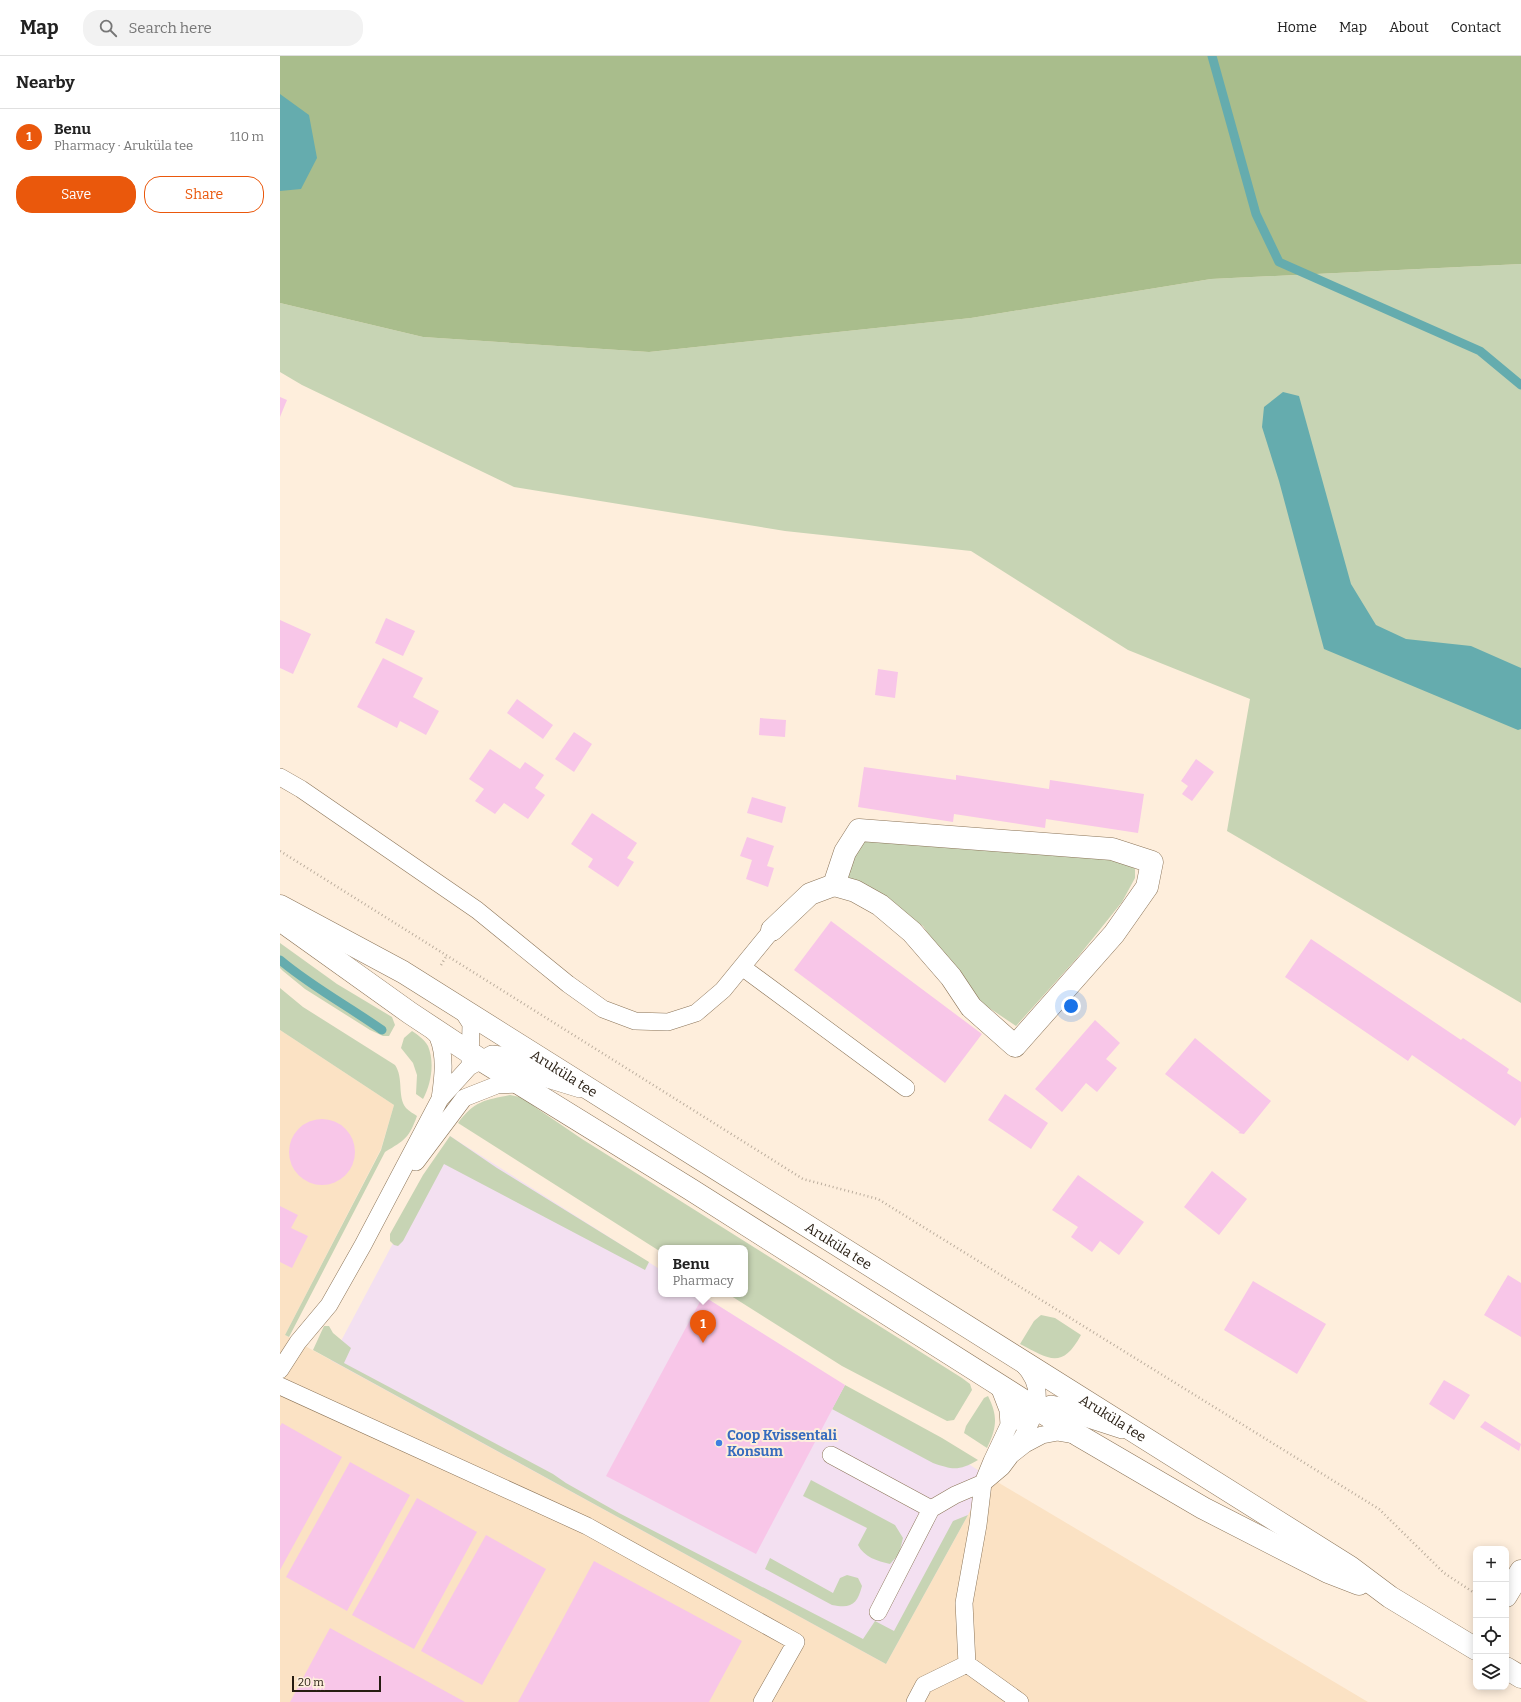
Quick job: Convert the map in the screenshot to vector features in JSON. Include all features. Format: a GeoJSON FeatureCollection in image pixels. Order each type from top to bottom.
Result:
{"type":"FeatureCollection","features":[{"type":"Feature","properties":{"kind":"main road"},"geometry":{"type":"LineString","coordinates":[[772,930],[810,894],[834,886],[855,891],[880,905],[912,932],[951,977],[971,1007],[1015,1046],[1114,934],[1147,887],[1152,862],[1112,849],[859,830],[845,852],[834,886]]}},
{"type":"Feature","properties":{"kind":"main road","name":"Aruküla tee"},"geometry":{"type":"LineString","coordinates":[[280,906],[403,972],[1350,1566],[1390,1597],[1473,1645]]}},
{"type":"Feature","properties":{"kind":"main road","name":"Aruküla tee"},"geometry":{"type":"LineString","coordinates":[[280,920],[474,1060],[529,1088],[1078,1435],[1203,1508],[1328,1572],[1390,1597]]}},
{"type":"Feature","properties":{"kind":"main road"},"geometry":{"type":"LineString","coordinates":[[1509,1591],[1521,1571]]}},
{"type":"Feature","properties":{"kind":"main road"},"geometry":{"type":"LineString","coordinates":[[1509,1670],[1521,1677]]}},
{"type":"Feature","properties":{"kind":"lane"},"geometry":{"type":"LineString","coordinates":[[280,777],[301,789],[477,910],[568,984],[603,1009],[636,1021],[668,1022],[696,1013],[723,990],[772,930]]}},
{"type":"Feature","properties":{"kind":"lane"},"geometry":{"type":"LineString","coordinates":[[742,967],[906,1088]]}},
{"type":"Feature","properties":{"kind":"lane"},"geometry":{"type":"LineString","coordinates":[[428,1145],[457,1096],[474,1060],[471,1024],[462,1010]]}},
{"type":"Feature","properties":{"kind":"lane"},"geometry":{"type":"LineString","coordinates":[[427,1025],[438,1036],[443,1060],[443,1081],[440,1099]]}},
{"type":"Feature","properties":{"kind":"lane"},"geometry":{"type":"LineString","coordinates":[[280,1370],[298,1342],[329,1305],[440,1099],[474,1060],[492,1054],[509,1056],[544,1078],[596,1094]]}},
{"type":"Feature","properties":{"kind":"lane"},"geometry":{"type":"LineString","coordinates":[[376,1219],[428,1145],[464,1098],[497,1085],[520,1084],[529,1088]]}},
{"type":"Feature","properties":{"kind":"lane"},"geometry":{"type":"LineString","coordinates":[[878,1612],[931,1509],[955,1495],[983,1483],[1002,1467],[1029,1426],[1036,1409],[1036,1388],[1032,1373],[1019,1359]]}},
{"type":"Feature","properties":{"kind":"lane"},"geometry":{"type":"LineString","coordinates":[[998,1384],[1008,1410],[1009,1425]]}},
{"type":"Feature","properties":{"kind":"lane"},"geometry":{"type":"LineString","coordinates":[[280,1386],[586,1526],[796,1642],[762,1702]]}},
{"type":"Feature","properties":{"kind":"lane"},"geometry":{"type":"LineString","coordinates":[[967,1664],[964,1603],[978,1525],[983,1483],[1009,1425],[1021,1415],[1051,1404],[1061,1406],[1082,1417],[1143,1437]]}},
{"type":"Feature","properties":{"kind":"lane"},"geometry":{"type":"LineString","coordinates":[[1011,1455],[1025,1444],[1042,1435],[1058,1432],[1078,1435]]}},
{"type":"Feature","properties":{"kind":"lane"},"geometry":{"type":"LineString","coordinates":[[831,1455],[931,1509]]}},
{"type":"Feature","properties":{"kind":"lane"},"geometry":{"type":"LineString","coordinates":[[915,1702],[924,1685],[967,1664]]}},
{"type":"Feature","properties":{"kind":"lane"},"geometry":{"type":"LineString","coordinates":[[967,1664],[1020,1702]]}},
{"type":"Feature","properties":{"kind":"path"},"geometry":{"type":"LineString","coordinates":[[280,851],[803,1179],[878,1199],[1373,1505],[1379,1509],[1444,1573],[1473,1592]]}},
{"type":"Feature","properties":{"kind":"shaded area"},"geometry":{"type":"Polygon","coordinates":[[[280,1030],[394,1105],[381,1149],[285,1335],[886,1664],[989,1477],[1368,1702],[280,1702],[280,1030]]]}},
{"type":"Feature","properties":{"kind":"shaded area"},"geometry":{"type":"Polygon","coordinates":[[[450,1136],[658,1268],[658,1297],[705,1297],[989,1477],[886,1664],[324,1373],[450,1136]]]}},
{"type":"Feature","properties":{"kind":"green space"},"geometry":{"type":"Polygon","coordinates":[[[280,56],[1521,56],[1521,264],[1211,279],[971,318],[649,352],[423,337],[280,303],[280,56]]]}},
{"type":"Feature","properties":{"kind":"green space"},"geometry":{"type":"Polygon","coordinates":[[[1521,264],[1521,1003],[1227,831],[1250,699],[1128,650],[971,551],[785,531],[514,487],[302,385],[280,372],[280,303],[423,337],[649,352],[971,318],[1211,279],[1521,264]]]}},
{"type":"Feature","properties":{"kind":"green space"},"geometry":{"type":"Polygon","coordinates":[[[852,838],[1132,859],[1135,870],[1135,878],[1122,902],[1077,958],[1016,1026],[970,995],[923,926],[876,896],[842,881],[852,838]]]}},
{"type":"Feature","properties":{"kind":"green space"},"geometry":{"type":"Polygon","coordinates":[[[280,943],[337,984],[392,1017],[395,1025],[389,1036],[383,1036],[370,1030],[305,989],[283,971],[280,968],[280,943]]]}},
{"type":"Feature","properties":{"kind":"green space"},"geometry":{"type":"Polygon","coordinates":[[[280,988],[303,1007],[395,1065],[398,1070],[403,1104],[417,1116],[406,1138],[385,1152],[289,1337],[285,1335],[381,1150],[394,1105],[280,1030],[280,988]]]}},
{"type":"Feature","properties":{"kind":"green space"},"geometry":{"type":"Polygon","coordinates":[[[412,1031],[421,1037],[428,1046],[431,1059],[432,1066],[430,1080],[423,1099],[416,1094],[417,1075],[413,1063],[401,1048],[404,1038],[412,1031]]]}},
{"type":"Feature","properties":{"kind":"green space"},"geometry":{"type":"Polygon","coordinates":[[[510,1095],[525,1098],[535,1107],[582,1139],[962,1378],[970,1384],[972,1390],[954,1420],[947,1421],[842,1366],[733,1297],[748,1297],[748,1245],[658,1245],[658,1250],[458,1123],[469,1110],[487,1100],[510,1095]]]}},
{"type":"Feature","properties":{"kind":"green space"},"geometry":{"type":"Polygon","coordinates":[[[450,1136],[497,1168],[649,1262],[645,1270],[444,1164],[403,1241],[398,1246],[394,1245],[390,1241],[390,1234],[423,1175],[450,1136]]]}},
{"type":"Feature","properties":{"kind":"green space"},"geometry":{"type":"Polygon","coordinates":[[[1041,1315],[1055,1318],[1081,1335],[1068,1353],[1061,1357],[1047,1357],[1020,1344],[1034,1321],[1041,1315]]]}},
{"type":"Feature","properties":{"kind":"green space"},"geometry":{"type":"Polygon","coordinates":[[[324,1326],[329,1326],[333,1333],[351,1348],[344,1363],[553,1474],[619,1513],[863,1639],[875,1621],[894,1631],[953,1521],[968,1515],[886,1664],[313,1350],[324,1326]]]}},
{"type":"Feature","properties":{"kind":"green space"},"geometry":{"type":"Polygon","coordinates":[[[845,1385],[942,1438],[978,1460],[961,1468],[951,1468],[933,1463],[832,1409],[845,1385]]]}},
{"type":"Feature","properties":{"kind":"green space"},"geometry":{"type":"Polygon","coordinates":[[[988,1396],[995,1416],[995,1422],[993,1434],[987,1448],[964,1433],[966,1426],[984,1398],[988,1396]]]}},
{"type":"Feature","properties":{"kind":"green space"},"geometry":{"type":"Polygon","coordinates":[[[811,1480],[895,1525],[903,1538],[899,1554],[890,1564],[871,1558],[864,1553],[858,1545],[867,1528],[803,1496],[811,1480]]]}},
{"type":"Feature","properties":{"kind":"green space"},"geometry":{"type":"Polygon","coordinates":[[[770,1558],[833,1593],[840,1578],[847,1575],[858,1578],[862,1586],[858,1597],[853,1604],[844,1606],[832,1605],[765,1569],[770,1558]]]}},
{"type":"Feature","properties":{"kind":"water"},"geometry":{"type":"Polygon","coordinates":[[[280,94],[309,115],[317,158],[301,189],[280,191],[280,94]]]}},
{"type":"Feature","properties":{"kind":"water"},"geometry":{"type":"Polygon","coordinates":[[[1283,392],[1299,396],[1351,584],[1376,625],[1406,639],[1471,646],[1521,668],[1521,729],[1518,730],[1324,649],[1279,481],[1262,427],[1264,407],[1283,392]]]}},
{"type":"Feature","properties":{"kind":"building"},"geometry":{"type":"Polygon","coordinates":[[[280,397],[287,400],[280,417],[280,397]]]}},
{"type":"Feature","properties":{"kind":"building"},"geometry":{"type":"Polygon","coordinates":[[[386,618],[415,631],[403,656],[375,643],[386,618]]]}},
{"type":"Feature","properties":{"kind":"building"},"geometry":{"type":"Polygon","coordinates":[[[280,620],[311,634],[293,674],[280,668],[280,620]]]}},
{"type":"Feature","properties":{"kind":"building"},"geometry":{"type":"Polygon","coordinates":[[[383,658],[423,678],[413,697],[439,711],[426,735],[400,721],[397,728],[357,707],[383,658]]]}},
{"type":"Feature","properties":{"kind":"building"},"geometry":{"type":"Polygon","coordinates":[[[878,669],[898,672],[895,698],[875,695],[878,669]]]}},
{"type":"Feature","properties":{"kind":"building"},"geometry":{"type":"Polygon","coordinates":[[[517,699],[553,725],[543,739],[507,713],[517,699]]]}},
{"type":"Feature","properties":{"kind":"building"},"geometry":{"type":"Polygon","coordinates":[[[760,718],[786,720],[785,737],[759,735],[760,718]]]}},
{"type":"Feature","properties":{"kind":"building"},"geometry":{"type":"Polygon","coordinates":[[[574,732],[592,744],[574,772],[555,759],[574,732]]]}},
{"type":"Feature","properties":{"kind":"building"},"geometry":{"type":"Polygon","coordinates":[[[490,749],[520,769],[525,762],[544,775],[535,788],[545,795],[528,819],[504,803],[495,814],[475,801],[484,789],[469,779],[490,749]]]}},
{"type":"Feature","properties":{"kind":"building"},"geometry":{"type":"Polygon","coordinates":[[[1196,759],[1214,772],[1192,801],[1182,794],[1188,786],[1181,781],[1196,759]]]}},
{"type":"Feature","properties":{"kind":"building"},"geometry":{"type":"Polygon","coordinates":[[[864,767],[956,780],[956,775],[1049,789],[1050,780],[1144,794],[1138,833],[1046,819],[1045,828],[954,814],[953,822],[858,807],[864,767]]]}},
{"type":"Feature","properties":{"kind":"building"},"geometry":{"type":"Polygon","coordinates":[[[752,797],[786,807],[782,823],[747,813],[752,797]]]}},
{"type":"Feature","properties":{"kind":"building"},"geometry":{"type":"Polygon","coordinates":[[[592,813],[637,843],[627,858],[634,862],[618,887],[588,867],[593,859],[571,844],[592,813]]]}},
{"type":"Feature","properties":{"kind":"building"},"geometry":{"type":"Polygon","coordinates":[[[747,837],[774,846],[767,866],[774,868],[768,887],[746,879],[752,860],[740,856],[747,837]]]}},
{"type":"Feature","properties":{"kind":"building"},"geometry":{"type":"Polygon","coordinates":[[[831,921],[982,1034],[945,1083],[794,970],[831,921]]]}},
{"type":"Feature","properties":{"kind":"building"},"geometry":{"type":"Polygon","coordinates":[[[1311,939],[1461,1040],[1463,1038],[1509,1069],[1507,1073],[1521,1082],[1521,1117],[1515,1126],[1412,1055],[1408,1061],[1285,977],[1311,939]]]}},
{"type":"Feature","properties":{"kind":"building"},"geometry":{"type":"Polygon","coordinates":[[[1095,1020],[1120,1043],[1106,1059],[1117,1068],[1097,1092],[1086,1083],[1062,1112],[1035,1089],[1095,1020]]]}},
{"type":"Feature","properties":{"kind":"building"},"geometry":{"type":"Polygon","coordinates":[[[1195,1038],[1271,1101],[1244,1134],[1238,1133],[1240,1132],[1165,1074],[1195,1038]]]}},
{"type":"Feature","properties":{"kind":"building"},"geometry":{"type":"Polygon","coordinates":[[[1005,1094],[1048,1123],[1031,1149],[988,1120],[1005,1094]]]}},
{"type":"Feature","properties":{"kind":"building"},"geometry":{"type":"Polygon","coordinates":[[[315,1119],[329,1119],[341,1124],[350,1133],[355,1145],[353,1165],[346,1176],[329,1185],[315,1185],[303,1180],[294,1171],[289,1159],[289,1145],[294,1133],[303,1124],[315,1119]]]}},
{"type":"Feature","properties":{"kind":"building"},"geometry":{"type":"Polygon","coordinates":[[[1212,1171],[1247,1199],[1219,1235],[1184,1207],[1212,1171]]]}},
{"type":"Feature","properties":{"kind":"building"},"geometry":{"type":"Polygon","coordinates":[[[1078,1175],[1144,1222],[1119,1255],[1100,1241],[1092,1252],[1071,1237],[1078,1227],[1052,1210],[1078,1175]]]}},
{"type":"Feature","properties":{"kind":"building"},"geometry":{"type":"Polygon","coordinates":[[[280,1206],[298,1215],[291,1228],[308,1236],[292,1268],[280,1262],[280,1206]]]}},
{"type":"Feature","properties":{"kind":"building"},"geometry":{"type":"Polygon","coordinates":[[[1508,1275],[1521,1283],[1521,1337],[1484,1315],[1508,1275]]]}},
{"type":"Feature","properties":{"kind":"building"},"geometry":{"type":"Polygon","coordinates":[[[1253,1281],[1326,1324],[1297,1374],[1224,1330],[1253,1281]]]}},
{"type":"Feature","properties":{"kind":"building","name":"Coop Kvissentali Konsum"},"geometry":{"type":"Polygon","coordinates":[[[702,1297],[845,1385],[756,1554],[606,1476],[702,1297]]]}},
{"type":"Feature","properties":{"kind":"building"},"geometry":{"type":"Polygon","coordinates":[[[1444,1380],[1470,1395],[1454,1420],[1429,1404],[1444,1380]]]}},
{"type":"Feature","properties":{"kind":"building"},"geometry":{"type":"Polygon","coordinates":[[[1485,1421],[1521,1444],[1519,1451],[1480,1427],[1485,1421]]]}},
{"type":"Feature","properties":{"kind":"building"},"geometry":{"type":"Polygon","coordinates":[[[282,1423],[342,1457],[280,1570],[280,1426],[282,1423]]]}},
{"type":"Feature","properties":{"kind":"building"},"geometry":{"type":"Polygon","coordinates":[[[350,1462],[410,1495],[347,1611],[286,1577],[350,1462]]]}},
{"type":"Feature","properties":{"kind":"building"},"geometry":{"type":"Polygon","coordinates":[[[417,1498],[477,1532],[414,1649],[352,1615],[417,1498]]]}},
{"type":"Feature","properties":{"kind":"building"},"geometry":{"type":"Polygon","coordinates":[[[486,1535],[546,1569],[482,1685],[421,1651],[486,1535]]]}},
{"type":"Feature","properties":{"kind":"building"},"geometry":{"type":"Polygon","coordinates":[[[594,1561],[742,1641],[709,1702],[518,1702],[594,1561]]]}},
{"type":"Feature","properties":{"kind":"building"},"geometry":{"type":"Polygon","coordinates":[[[330,1628],[465,1702],[290,1702],[330,1628]]]}},
{"type":"Feature","properties":{"kind":"waterway"},"geometry":{"type":"LineString","coordinates":[[1212,56],[1256,214],[1279,262],[1480,351],[1521,385]]}},
{"type":"Feature","properties":{"kind":"waterway"},"geometry":{"type":"LineString","coordinates":[[280,960],[317,988],[382,1030]]}},
{"type":"Feature","properties":{"kind":"place","name":"Benu"},"geometry":{"type":"Point","coordinates":[703,1343]}},
{"type":"Feature","properties":{"kind":"place","name":"Coop Kvissentali Konsum"},"geometry":{"type":"Point","coordinates":[719,1443]}}]}
